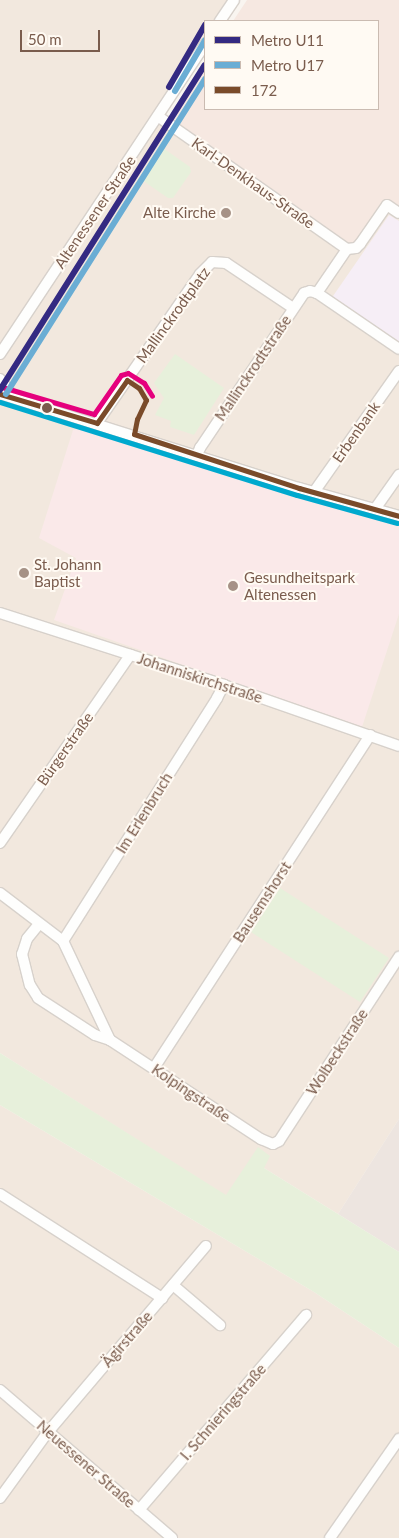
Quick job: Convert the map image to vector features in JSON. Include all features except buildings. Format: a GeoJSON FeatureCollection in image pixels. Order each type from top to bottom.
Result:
{"type":"FeatureCollection","features":[{"type":"Feature","properties":{"kind":"street"},"geometry":{"type":"LineString","coordinates":[[221,20],[234,0]]}},
{"type":"Feature","properties":{"kind":"street","name":"Altenessener Straße"},"geometry":{"type":"LineString","coordinates":[[0,354],[159,117],[204,46]]}},
{"type":"Feature","properties":{"kind":"street","name":"Karl-Denkhaus-Straße"},"geometry":{"type":"LineString","coordinates":[[159,117],[347,249]]}},
{"type":"Feature","properties":{"kind":"street"},"geometry":{"type":"LineString","coordinates":[[399,213],[387,205],[360,244],[352,249],[347,249],[317,293],[399,349]]}},
{"type":"Feature","properties":{"kind":"street","name":"Mallinckrodtplatz"},"geometry":{"type":"LineString","coordinates":[[97,422],[200,274],[212,262],[226,262],[293,308]]}},
{"type":"Feature","properties":{"kind":"street","name":"Mallinckrodtstraße"},"geometry":{"type":"LineString","coordinates":[[197,455],[304,293],[310,291],[317,293]]}},
{"type":"Feature","properties":{"kind":"street","name":"Erbenbank"},"geometry":{"type":"LineString","coordinates":[[314,492],[399,371]]}},
{"type":"Feature","properties":{"kind":"street"},"geometry":{"type":"LineString","coordinates":[[0,379],[13,396]]}},
{"type":"Feature","properties":{"kind":"street"},"geometry":{"type":"LineString","coordinates":[[0,394],[13,396],[97,422],[314,492],[399,516]]}},
{"type":"Feature","properties":{"kind":"street"},"geometry":{"type":"LineString","coordinates":[[375,509],[399,475]]}},
{"type":"Feature","properties":{"kind":"street","name":"Johanniskirchstraße"},"geometry":{"type":"LineString","coordinates":[[0,613],[224,685],[399,746]]}},
{"type":"Feature","properties":{"kind":"street","name":"Bürgerstraße"},"geometry":{"type":"LineString","coordinates":[[0,843],[130,655]]}},
{"type":"Feature","properties":{"kind":"street","name":"Im Erlenbruch"},"geometry":{"type":"LineString","coordinates":[[63,941],[212,707],[224,685]]}},
{"type":"Feature","properties":{"kind":"street","name":"Bausemshorst"},"geometry":{"type":"LineString","coordinates":[[154,1068],[370,735]]}},
{"type":"Feature","properties":{"kind":"street"},"geometry":{"type":"LineString","coordinates":[[0,894],[63,941],[110,1040]]}},
{"type":"Feature","properties":{"kind":"street","name":"Kolpingstraße"},"geometry":{"type":"LineString","coordinates":[[39,924],[27,939],[22,954],[30,985],[38,998],[95,1035],[110,1040],[261,1139],[273,1144]]}},
{"type":"Feature","properties":{"kind":"street","name":"Wolbeckstraße"},"geometry":{"type":"LineString","coordinates":[[273,1144],[279,1141],[399,957]]}},
{"type":"Feature","properties":{"kind":"street"},"geometry":{"type":"LineString","coordinates":[[0,1194],[162,1298]]}},
{"type":"Feature","properties":{"kind":"street","name":"Ägirstraße"},"geometry":{"type":"LineString","coordinates":[[0,1498],[48,1432],[206,1246]]}},
{"type":"Feature","properties":{"kind":"street"},"geometry":{"type":"LineString","coordinates":[[173,1285],[220,1325]]}},
{"type":"Feature","properties":{"kind":"street","name":"I. Schnieringstraße"},"geometry":{"type":"LineString","coordinates":[[139,1510],[306,1315]]}},
{"type":"Feature","properties":{"kind":"street","name":"Neuessener Straße"},"geometry":{"type":"LineString","coordinates":[[0,1390],[172,1538]]}},
{"type":"Feature","properties":{"kind":"street"},"geometry":{"type":"LineString","coordinates":[[330,1538],[399,1439]]}},
{"type":"Feature","properties":{"kind":"shaded area"},"geometry":{"type":"Polygon","coordinates":[[[0,0],[232,0],[219,20],[204,20],[204,43],[157,117],[350,254],[361,245],[388,207],[399,215],[399,1119],[338,1214],[264,1168],[226,1196],[0,1053],[0,0]]]}},
{"type":"Feature","properties":{"kind":"shaded area"},"geometry":{"type":"Polygon","coordinates":[[[247,0],[399,0],[399,212],[387,204],[351,248],[166,121],[204,64],[204,110],[379,110],[379,20],[234,20],[247,0]]]}},
{"type":"Feature","properties":{"kind":"shaded area"},"geometry":{"type":"Polygon","coordinates":[[[389,215],[399,221],[399,346],[331,299],[389,215]]]}},
{"type":"Feature","properties":{"kind":"shaded area","name":"Gesundheitspark Altenessen"},"geometry":{"type":"Polygon","coordinates":[[[84,425],[399,525],[399,614],[362,727],[54,620],[76,558],[39,538],[73,430],[84,425]]]}},
{"type":"Feature","properties":{"kind":"shaded area"},"geometry":{"type":"Polygon","coordinates":[[[0,1105],[314,1292],[399,1348],[399,1538],[0,1538],[0,1105]]]}},
{"type":"Feature","properties":{"kind":"shaded area"},"geometry":{"type":"Polygon","coordinates":[[[399,1119],[399,1252],[338,1214],[399,1119]]]}},
{"type":"Feature","properties":{"kind":"green space"},"geometry":{"type":"Polygon","coordinates":[[[163,148],[190,167],[191,172],[173,198],[168,198],[142,180],[163,148]]]}},
{"type":"Feature","properties":{"kind":"green space"},"geometry":{"type":"Polygon","coordinates":[[[175,354],[224,388],[194,435],[170,427],[171,421],[155,415],[164,398],[154,383],[175,354]]]}},
{"type":"Feature","properties":{"kind":"green space"},"geometry":{"type":"Polygon","coordinates":[[[280,888],[389,958],[360,1002],[251,932],[280,888]]]}},
{"type":"Feature","properties":{"kind":"green space"},"geometry":{"type":"Polygon","coordinates":[[[0,1053],[226,1195],[258,1147],[270,1156],[264,1168],[399,1252],[399,1348],[314,1292],[0,1105],[0,1053]]]}},
{"type":"Feature","properties":{"kind":"metro line","name":"U11"},"geometry":{"type":"LineString","coordinates":[[169,87],[204,27]]}},
{"type":"Feature","properties":{"kind":"metro line","name":"U17"},"geometry":{"type":"LineString","coordinates":[[175,91],[204,42]]}},
{"type":"Feature","properties":{"kind":"metro line","name":"U11"},"geometry":{"type":"LineString","coordinates":[[0,390],[204,67]]}},
{"type":"Feature","properties":{"kind":"metro line","name":"U17"},"geometry":{"type":"LineString","coordinates":[[6,394],[204,81]]}},
{"type":"Feature","properties":{"kind":"transit line"},"geometry":{"type":"LineString","coordinates":[[2,387],[94,414],[121,375],[128,373],[144,383],[152,396]]}},
{"type":"Feature","properties":{"kind":"transit line","name":"172"},"geometry":{"type":"LineString","coordinates":[[0,394],[97,423],[127,380],[139,388],[146,400],[137,419],[134,434],[299,488],[399,516]]}},
{"type":"Feature","properties":{"kind":"transit line"},"geometry":{"type":"LineString","coordinates":[[0,402],[297,495],[397,523]]}},
{"type":"Feature","properties":{"kind":"place","name":"Alte Kirche"},"geometry":{"type":"Point","coordinates":[226,213]}},
{"type":"Feature","properties":{"kind":"place","name":"St. Johann Baptist"},"geometry":{"type":"Point","coordinates":[24,573]}},
{"type":"Feature","properties":{"kind":"place","name":"Gesundheitspark Altenessen"},"geometry":{"type":"Point","coordinates":[233,586]}}]}
